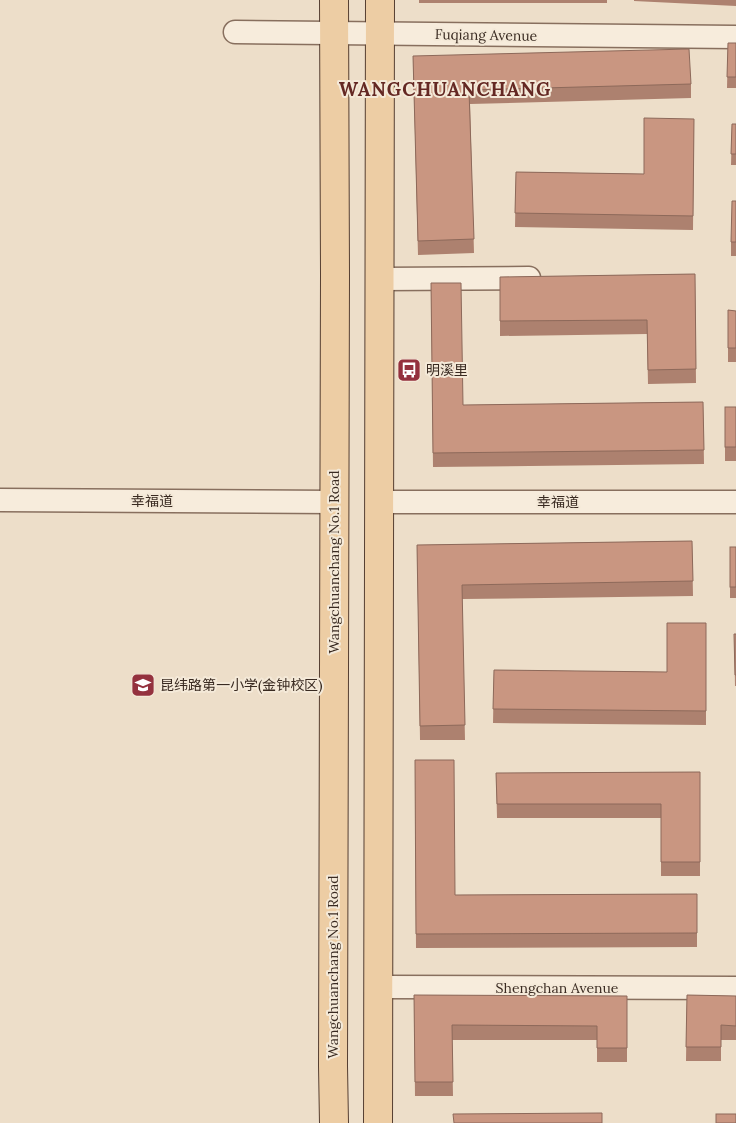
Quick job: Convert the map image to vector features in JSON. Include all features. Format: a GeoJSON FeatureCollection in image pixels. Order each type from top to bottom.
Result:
{"type":"FeatureCollection","features":[{"type":"Feature","properties":{"kind":"main road","name":"Wangchuanchang No.1 Road"},"geometry":{"type":"LineString","coordinates":[[334,0],[334,1123]]}},
{"type":"Feature","properties":{"kind":"main road"},"geometry":{"type":"LineString","coordinates":[[378,1123],[380,0]]}},
{"type":"Feature","properties":{"kind":"street","name":"Fuqiang Avenue"},"geometry":{"type":"LineString","coordinates":[[235,32],[736,37]]}},
{"type":"Feature","properties":{"kind":"street"},"geometry":{"type":"LineString","coordinates":[[380,279],[554,278]]}},
{"type":"Feature","properties":{"kind":"street","name":"幸福道"},"geometry":{"type":"LineString","coordinates":[[0,500],[335,502]]}},
{"type":"Feature","properties":{"kind":"street","name":"幸福道"},"geometry":{"type":"LineString","coordinates":[[380,502],[736,502]]}},
{"type":"Feature","properties":{"kind":"street","name":"Shengchan Avenue"},"geometry":{"type":"LineString","coordinates":[[379,987],[736,988]]}},
{"type":"Feature","properties":{"kind":"building"},"geometry":{"type":"Polygon","coordinates":[[[728,43],[736,43],[736,77],[727,77],[728,43]]]}},
{"type":"Feature","properties":{"kind":"building"},"geometry":{"type":"Polygon","coordinates":[[[689,49],[691,84],[469,90],[474,239],[418,241],[413,56],[689,49]]]}},
{"type":"Feature","properties":{"kind":"building"},"geometry":{"type":"Polygon","coordinates":[[[644,118],[694,119],[693,216],[515,213],[516,172],[644,174],[644,118]]]}},
{"type":"Feature","properties":{"kind":"building"},"geometry":{"type":"Polygon","coordinates":[[[732,124],[736,124],[736,154],[731,154],[732,124]]]}},
{"type":"Feature","properties":{"kind":"building"},"geometry":{"type":"Polygon","coordinates":[[[732,201],[736,201],[736,242],[731,242],[732,201]]]}},
{"type":"Feature","properties":{"kind":"building"},"geometry":{"type":"Polygon","coordinates":[[[695,274],[696,369],[648,370],[647,320],[500,321],[500,277],[695,274]]]}},
{"type":"Feature","properties":{"kind":"building"},"geometry":{"type":"Polygon","coordinates":[[[431,283],[461,283],[463,405],[703,402],[704,450],[433,453],[431,283]]]}},
{"type":"Feature","properties":{"kind":"building"},"geometry":{"type":"Polygon","coordinates":[[[728,310],[736,311],[736,348],[728,348],[728,310]]]}},
{"type":"Feature","properties":{"kind":"building"},"geometry":{"type":"Polygon","coordinates":[[[725,407],[736,407],[736,447],[725,447],[725,407]]]}},
{"type":"Feature","properties":{"kind":"building"},"geometry":{"type":"Polygon","coordinates":[[[692,541],[693,581],[462,585],[465,725],[420,726],[417,545],[692,541]]]}},
{"type":"Feature","properties":{"kind":"building"},"geometry":{"type":"Polygon","coordinates":[[[730,547],[736,547],[736,587],[730,587],[730,547]]]}},
{"type":"Feature","properties":{"kind":"building"},"geometry":{"type":"Polygon","coordinates":[[[667,623],[706,623],[706,711],[493,709],[494,670],[667,672],[667,623]]]}},
{"type":"Feature","properties":{"kind":"building"},"geometry":{"type":"Polygon","coordinates":[[[734,634],[736,634],[736,675],[735,675],[734,634]]]}},
{"type":"Feature","properties":{"kind":"building"},"geometry":{"type":"Polygon","coordinates":[[[415,760],[454,760],[455,895],[697,894],[697,933],[416,934],[415,760]]]}},
{"type":"Feature","properties":{"kind":"building"},"geometry":{"type":"Polygon","coordinates":[[[700,772],[700,862],[661,862],[661,804],[497,804],[496,773],[700,772]]]}},
{"type":"Feature","properties":{"kind":"building"},"geometry":{"type":"Polygon","coordinates":[[[414,995],[627,996],[627,1048],[597,1048],[597,1026],[452,1025],[453,1082],[415,1082],[414,995]]]}},
{"type":"Feature","properties":{"kind":"building"},"geometry":{"type":"Polygon","coordinates":[[[687,995],[736,996],[736,1026],[721,1025],[721,1047],[686,1047],[687,995]]]}},
{"type":"Feature","properties":{"kind":"building"},"geometry":{"type":"Polygon","coordinates":[[[602,1113],[602,1123],[454,1123],[453,1114],[602,1113]]]}},
{"type":"Feature","properties":{"kind":"building"},"geometry":{"type":"Polygon","coordinates":[[[716,1114],[736,1114],[736,1123],[716,1123],[716,1114]]]}},
{"type":"Feature","properties":{"kind":"place","name":"明溪里"},"geometry":{"type":"Point","coordinates":[409,370]}},
{"type":"Feature","properties":{"kind":"place","name":"昆纬路第一小学(金钟校区)"},"geometry":{"type":"Point","coordinates":[143,685]}},
{"type":"Feature","properties":{"kind":"district","name":"WANGCHUANCHANG"},"geometry":{"type":"Point","coordinates":[445,89]}}]}
